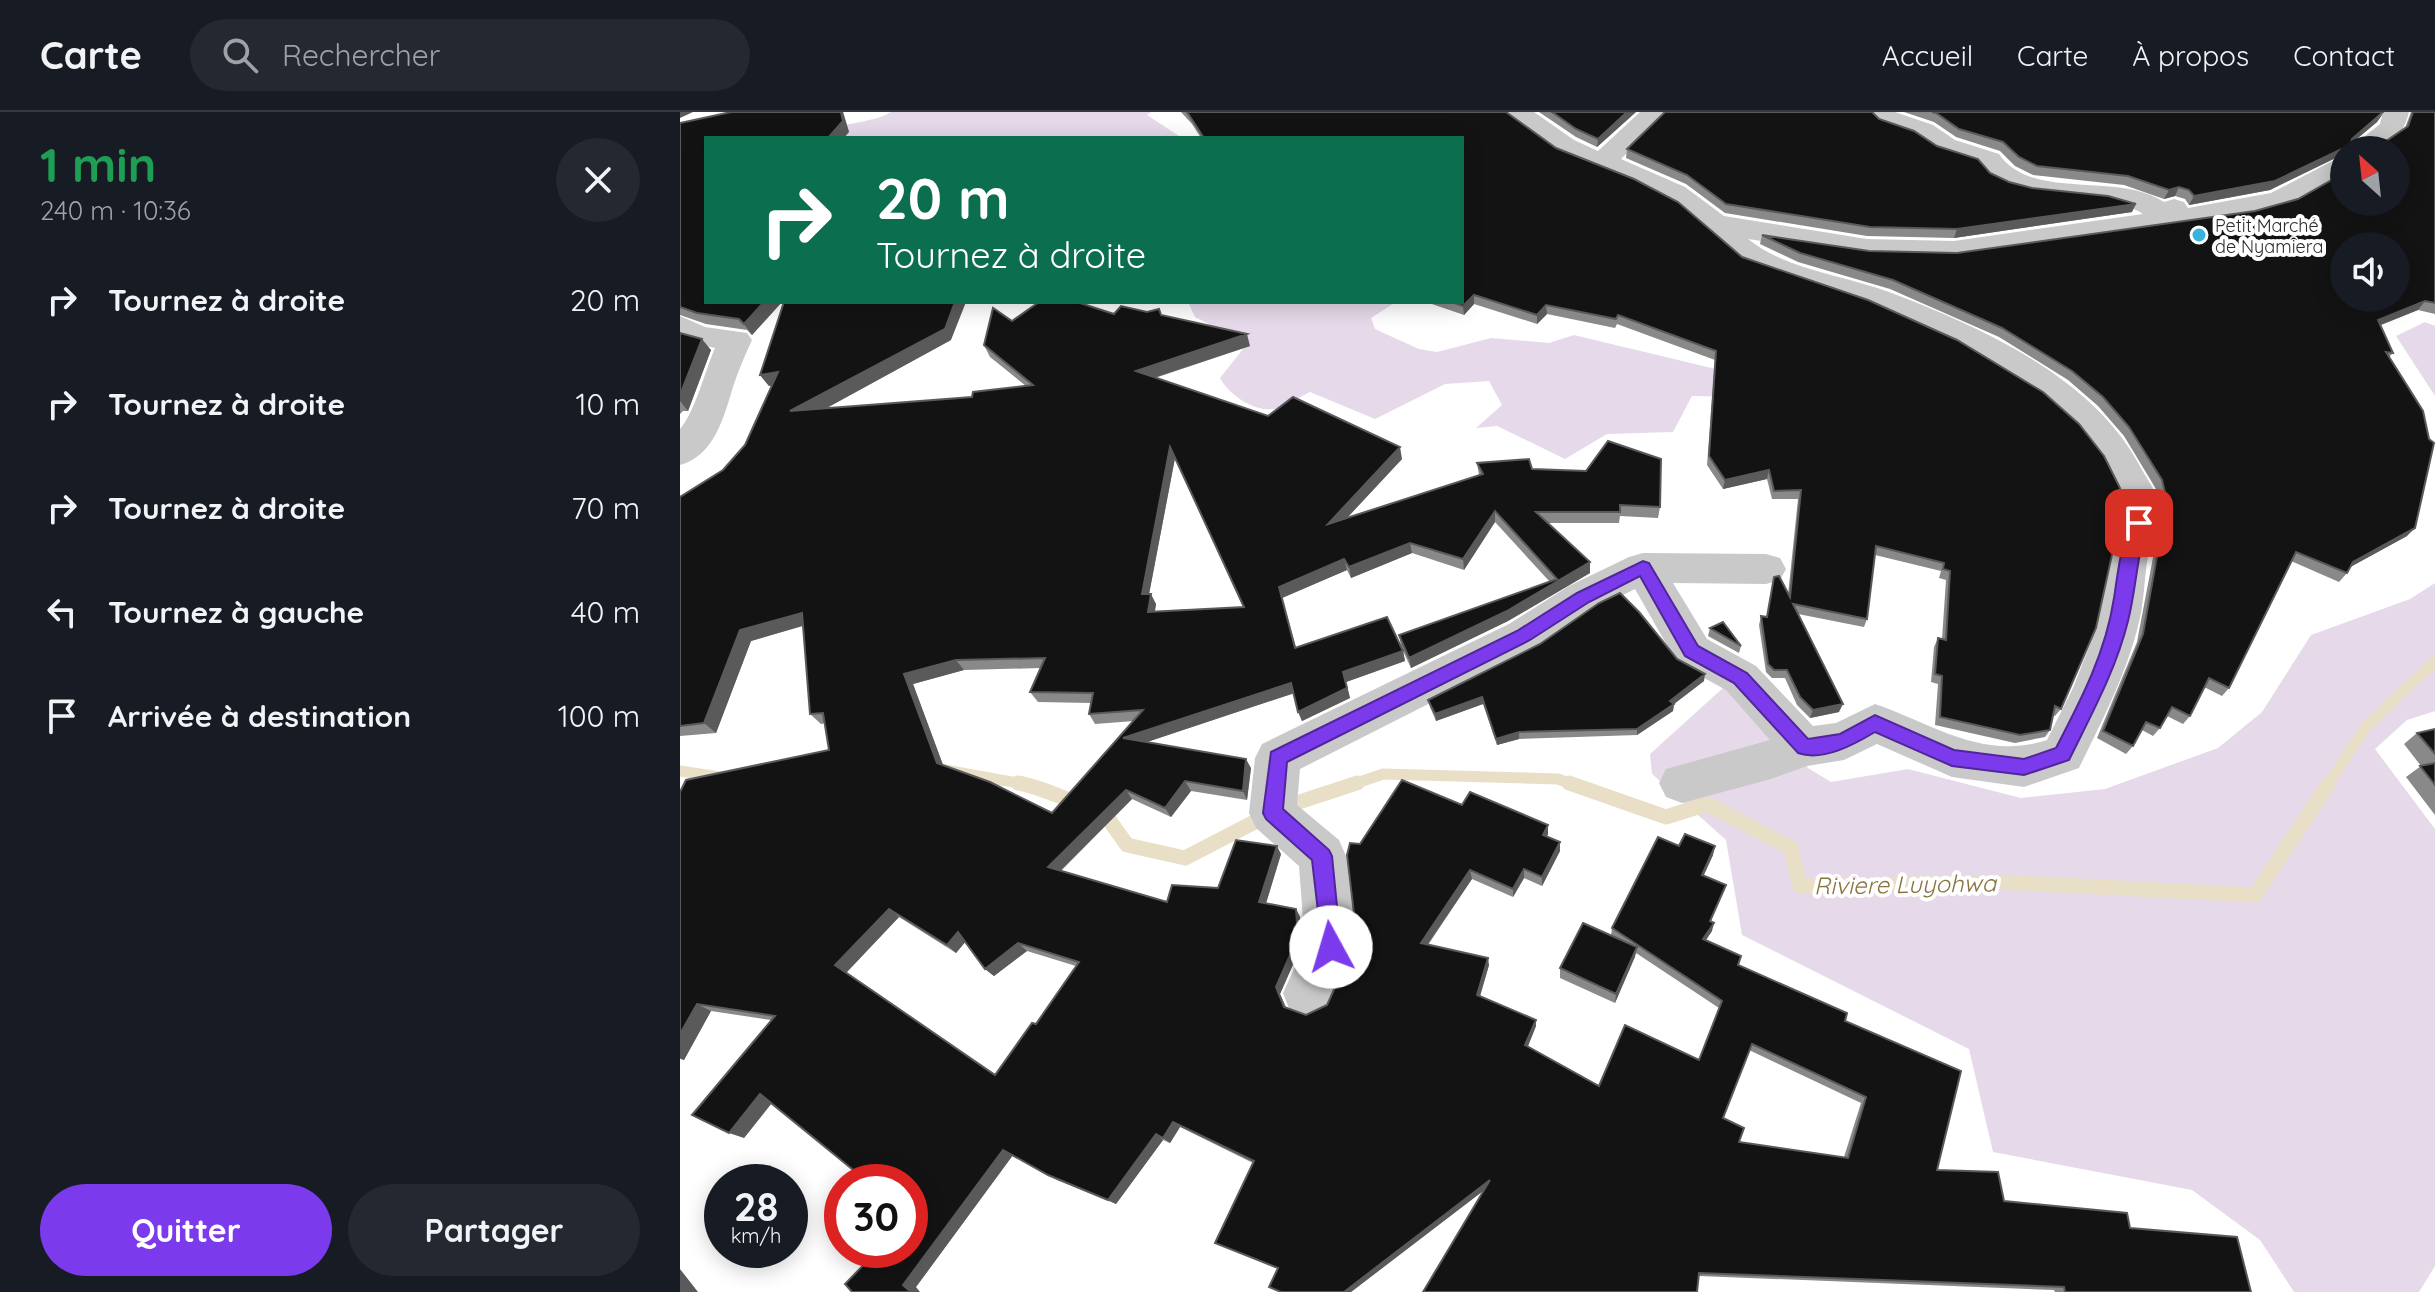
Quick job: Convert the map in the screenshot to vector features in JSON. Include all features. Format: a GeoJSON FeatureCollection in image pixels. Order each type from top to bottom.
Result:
{"type":"FeatureCollection","features":[{"type":"Feature","properties":{"kind":"street"},"geometry":{"type":"LineString","coordinates":[[1512,112],[1539,125],[1564,147],[1658,184],[1717,224],[1734,243],[1765,262],[1911,313],[1964,335],[1994,352],[2078,412],[2100,435],[2138,497],[2139,523],[2129,557],[2119,621],[2095,689],[2063,754],[2024,767],[1952,758],[1875,723],[1844,741],[1804,747],[1771,760],[1682,783]]}},
{"type":"Feature","properties":{"kind":"street"},"geometry":{"type":"LineString","coordinates":[[1604,161],[1627,136],[1656,112]]}},
{"type":"Feature","properties":{"kind":"street"},"geometry":{"type":"LineString","coordinates":[[1879,112],[1887,119],[1923,131],[1945,146],[1989,160],[1994,171],[2008,179],[2049,189],[2139,198],[2155,209],[2164,211],[2173,208],[2196,215]]}},
{"type":"Feature","properties":{"kind":"street"},"geometry":{"type":"LineString","coordinates":[[2380,136],[2392,127],[2396,112]]}},
{"type":"Feature","properties":{"kind":"street"},"geometry":{"type":"LineString","coordinates":[[1717,224],[1866,250],[1908,253],[1998,245],[2249,208],[2281,199],[2330,171]]}},
{"type":"Feature","properties":{"kind":"street"},"geometry":{"type":"LineString","coordinates":[[680,326],[697,336],[735,340],[716,385],[707,421],[680,453]]}},
{"type":"Feature","properties":{"kind":"street"},"geometry":{"type":"LineString","coordinates":[[1643,568],[1692,651],[1741,678],[1804,747]]}},
{"type":"Feature","properties":{"kind":"street"},"geometry":{"type":"LineString","coordinates":[[1309,993],[1331,947],[1322,856],[1273,813],[1278,758],[1524,636],[1583,597],[1643,568],[1766,569]]}},
{"type":"Feature","properties":{"kind":"shaded area"},"geometry":{"type":"Polygon","coordinates":[[[891,112],[1151,112],[1147,115],[1179,136],[815,136],[829,129],[891,112]]]}},
{"type":"Feature","properties":{"kind":"shaded area"},"geometry":{"type":"Polygon","coordinates":[[[1189,304],[1393,304],[1371,318],[1375,329],[1419,349],[1437,352],[1491,338],[1549,343],[1574,335],[1724,371],[1794,398],[1692,396],[1673,432],[1607,434],[1565,459],[1497,426],[1476,428],[1502,405],[1489,381],[1445,384],[1375,419],[1310,392],[1274,409],[1250,405],[1236,396],[1220,378],[1247,344],[1195,317],[1189,304]]]}},
{"type":"Feature","properties":{"kind":"shaded area"},"geometry":{"type":"Polygon","coordinates":[[[2425,322],[2435,326],[2435,396],[2396,336],[2425,322]]]}},
{"type":"Feature","properties":{"kind":"shaded area"},"geometry":{"type":"Polygon","coordinates":[[[2435,583],[2435,711],[2407,720],[2375,749],[2435,829],[2435,1266],[2419,1292],[2294,1292],[2260,1240],[2192,1190],[1993,1152],[1969,1049],[1742,935],[1726,840],[1652,774],[1650,754],[1745,668],[1808,768],[1831,782],[1908,769],[2021,798],[2105,789],[2218,748],[2262,712],[2311,635],[2410,599],[2435,583]]]}},
{"type":"Feature","properties":{"kind":"building"},"geometry":{"type":"Polygon","coordinates":[[[731,112],[841,112],[843,121],[830,136],[704,136],[704,304],[762,304],[744,324],[739,319],[697,313],[680,307],[680,123],[731,112]]]}},
{"type":"Feature","properties":{"kind":"building"},"geometry":{"type":"Polygon","coordinates":[[[1187,112],[1506,112],[1556,148],[1634,179],[1678,202],[1742,257],[1868,300],[1957,340],[2043,392],[2079,424],[2104,456],[2120,488],[2122,509],[2096,628],[2061,709],[2055,706],[2050,730],[2020,735],[1940,717],[1942,676],[1935,674],[1938,638],[1946,640],[1950,571],[1943,569],[1944,563],[1876,546],[1867,619],[1793,604],[1843,704],[1813,710],[1800,697],[1787,670],[1774,670],[1768,664],[1761,616],[1767,617],[1774,577],[1779,576],[1790,597],[1801,490],[1774,491],[1769,470],[1725,480],[1709,456],[1716,351],[1618,315],[1616,319],[1546,305],[1537,315],[1474,295],[1463,306],[1458,304],[1464,304],[1464,136],[1203,136],[1187,112]]]}},
{"type":"Feature","properties":{"kind":"building"},"geometry":{"type":"Polygon","coordinates":[[[1552,112],[1627,112],[1598,139],[1576,129],[1552,112]]]}},
{"type":"Feature","properties":{"kind":"building"},"geometry":{"type":"Polygon","coordinates":[[[1665,112],[1872,112],[1879,119],[1914,131],[1937,146],[1978,159],[1990,173],[2009,182],[2032,188],[2108,196],[2136,204],[1957,229],[1870,227],[1726,204],[1687,175],[1627,149],[1665,112]]]}},
{"type":"Feature","properties":{"kind":"building"},"geometry":{"type":"Polygon","coordinates":[[[1932,112],[2383,112],[2355,136],[2330,136],[2330,155],[2275,181],[2194,196],[2189,190],[2179,187],[2169,190],[2128,176],[2037,166],[2019,157],[2003,142],[1959,129],[1932,112]]]}},
{"type":"Feature","properties":{"kind":"building"},"geometry":{"type":"Polygon","coordinates":[[[2413,112],[2435,112],[2435,303],[2425,301],[2410,307],[2410,232],[2330,232],[2330,312],[2398,312],[2378,320],[2393,353],[2386,352],[2423,411],[2429,439],[2434,443],[2415,528],[2353,562],[2347,573],[2296,552],[2229,688],[2209,678],[2190,716],[2172,707],[2160,728],[2146,722],[2133,746],[2103,731],[2143,634],[2167,501],[2162,480],[2129,427],[2103,397],[2072,371],[2002,328],[1893,280],[1800,253],[1762,235],[1869,251],[1957,253],[2255,211],[2298,199],[2330,181],[2330,216],[2410,216],[2410,136],[2393,136],[2408,126],[2413,112]]]}},
{"type":"Feature","properties":{"kind":"building"},"geometry":{"type":"Polygon","coordinates":[[[783,304],[954,304],[945,329],[790,411],[972,397],[973,392],[1033,385],[984,345],[993,308],[1012,321],[1036,304],[1083,304],[1114,314],[1121,306],[1147,312],[1159,309],[1161,315],[1247,334],[1136,371],[1268,416],[1293,397],[1400,447],[1328,524],[1483,474],[1477,463],[1529,459],[1532,469],[1586,471],[1608,441],[1661,459],[1660,507],[1620,505],[1620,512],[1536,512],[1590,562],[1507,611],[1409,658],[1399,635],[1557,579],[1495,511],[1463,559],[1410,543],[1349,567],[1344,559],[1279,587],[1295,648],[1387,617],[1403,651],[1343,672],[1347,688],[1298,712],[1291,683],[1123,738],[1246,759],[1243,791],[1185,781],[1165,808],[1126,790],[1048,867],[1167,902],[1172,885],[1218,888],[1236,840],[1277,846],[1259,902],[1296,909],[1298,937],[1276,987],[1284,1007],[1306,1015],[1327,1005],[1357,940],[1347,855],[1350,843],[1360,844],[1402,780],[1462,805],[1470,792],[1548,825],[1543,835],[1560,842],[1542,877],[1524,869],[1513,889],[1470,870],[1421,943],[1488,958],[1477,995],[1536,1020],[1525,1045],[1599,1086],[1625,1025],[1699,1060],[1722,1001],[1612,928],[1658,837],[1679,846],[1685,834],[1715,846],[1702,875],[1726,885],[1710,921],[1714,923],[1703,939],[1741,956],[1738,965],[1847,1013],[1845,1021],[1961,1071],[1937,1170],[1998,1172],[2004,1201],[2127,1213],[2130,1228],[2237,1237],[2251,1292],[2065,1292],[2064,1287],[1699,1273],[1697,1292],[1423,1292],[1490,1180],[1344,1292],[1281,1292],[1269,1287],[1278,1268],[1215,1243],[1254,1161],[1173,1122],[1163,1138],[1156,1134],[1108,1200],[1048,1175],[1003,1150],[928,1251],[928,1164],[846,1164],[760,1094],[729,1133],[692,1115],[775,1016],[697,1004],[680,1034],[680,792],[686,780],[829,750],[823,713],[810,714],[802,613],[740,630],[704,723],[680,726],[680,497],[723,470],[745,445],[778,372],[760,375],[783,304]],[[1170,447],[1142,594],[1151,594],[1148,612],[1244,607],[1170,447]],[[1045,658],[956,660],[904,674],[937,763],[990,782],[1052,813],[1143,710],[1089,714],[1093,693],[1030,692],[1045,658]],[[889,909],[835,965],[995,1075],[1032,1023],[1036,1024],[1079,962],[1018,943],[985,969],[958,932],[947,945],[889,909]],[[1752,1044],[1723,1118],[1744,1128],[1739,1142],[1848,1158],[1866,1097],[1752,1044]]]}},
{"type":"Feature","properties":{"kind":"building"},"geometry":{"type":"Polygon","coordinates":[[[680,333],[702,339],[680,395],[680,333]]]}},
{"type":"Feature","properties":{"kind":"building"},"geometry":{"type":"Polygon","coordinates":[[[1620,593],[1677,659],[1705,674],[1670,701],[1674,704],[1637,729],[1519,732],[1496,739],[1482,697],[1435,714],[1428,700],[1540,644],[1599,603],[1620,593]]]}},
{"type":"Feature","properties":{"kind":"building"},"geometry":{"type":"Polygon","coordinates":[[[1723,622],[1741,646],[1710,628],[1723,622]]]}},
{"type":"Feature","properties":{"kind":"building"},"geometry":{"type":"Polygon","coordinates":[[[2435,729],[2435,754],[2417,733],[2435,729]]]}},
{"type":"Feature","properties":{"kind":"building"},"geometry":{"type":"Polygon","coordinates":[[[2435,763],[2435,785],[2420,766],[2435,763]]]}},
{"type":"Feature","properties":{"kind":"building"},"geometry":{"type":"Polygon","coordinates":[[[1583,923],[1637,947],[1616,994],[1560,968],[1583,923]]]}},
{"type":"Feature","properties":{"kind":"building"},"geometry":{"type":"Polygon","coordinates":[[[861,1268],[916,1268],[903,1285],[911,1292],[852,1292],[845,1284],[861,1268]]]}},
{"type":"Feature","properties":{"kind":"waterway","name":"Riviere Luyohwa"},"geometry":{"type":"LineString","coordinates":[[2328,785],[2365,728],[2435,661]]}},
{"type":"Feature","properties":{"kind":"waterway","name":"Riviere Luyohwa"},"geometry":{"type":"LineString","coordinates":[[945,770],[1018,783]]}},
{"type":"Feature","properties":{"kind":"waterway","name":"Riviere Luyohwa"},"geometry":{"type":"LineString","coordinates":[[680,771],[720,777]]}},
{"type":"Feature","properties":{"kind":"waterway","name":"Riviere Luyohwa"},"geometry":{"type":"LineString","coordinates":[[1353,784],[1383,774],[1558,779],[1574,785]]}},
{"type":"Feature","properties":{"kind":"waterway","name":"Riviere Luyohwa"},"geometry":{"type":"LineString","coordinates":[[1018,783],[1029,785]]}},
{"type":"Feature","properties":{"kind":"waterway","name":"Riviere Luyohwa"},"geometry":{"type":"LineString","coordinates":[[1018,783],[1077,803]]}},
{"type":"Feature","properties":{"kind":"waterway","name":"Riviere Luyohwa"},"geometry":{"type":"LineString","coordinates":[[1353,784],[1357,783]]}},
{"type":"Feature","properties":{"kind":"waterway","name":"Riviere Luyohwa"},"geometry":{"type":"LineString","coordinates":[[1569,783],[1666,817],[1707,804],[1791,848],[1800,886],[2000,882],[2255,895],[2329,783]]}},
{"type":"Feature","properties":{"kind":"waterway","name":"Riviere Luyohwa"},"geometry":{"type":"LineString","coordinates":[[1284,807],[1353,784]]}},
{"type":"Feature","properties":{"kind":"waterway","name":"Riviere Luyohwa"},"geometry":{"type":"LineString","coordinates":[[1099,811],[1104,813],[1127,845],[1185,858],[1268,815]]}},
{"type":"Feature","properties":{"kind":"place","name":"Petit Marché de Nyamiera"},"geometry":{"type":"Point","coordinates":[2199,235]}},
{"type":"Feature","properties":{"kind":"route"},"geometry":{"type":"LineString","coordinates":[[1331,947],[1322,856],[1273,813],[1278,758],[1524,636],[1583,597],[1643,568],[1692,651],[1741,678],[1804,747],[1844,741],[1875,723],[1952,758],[2024,767],[2063,754],[2095,689],[2119,621],[2129,557],[2139,523]]}}]}
